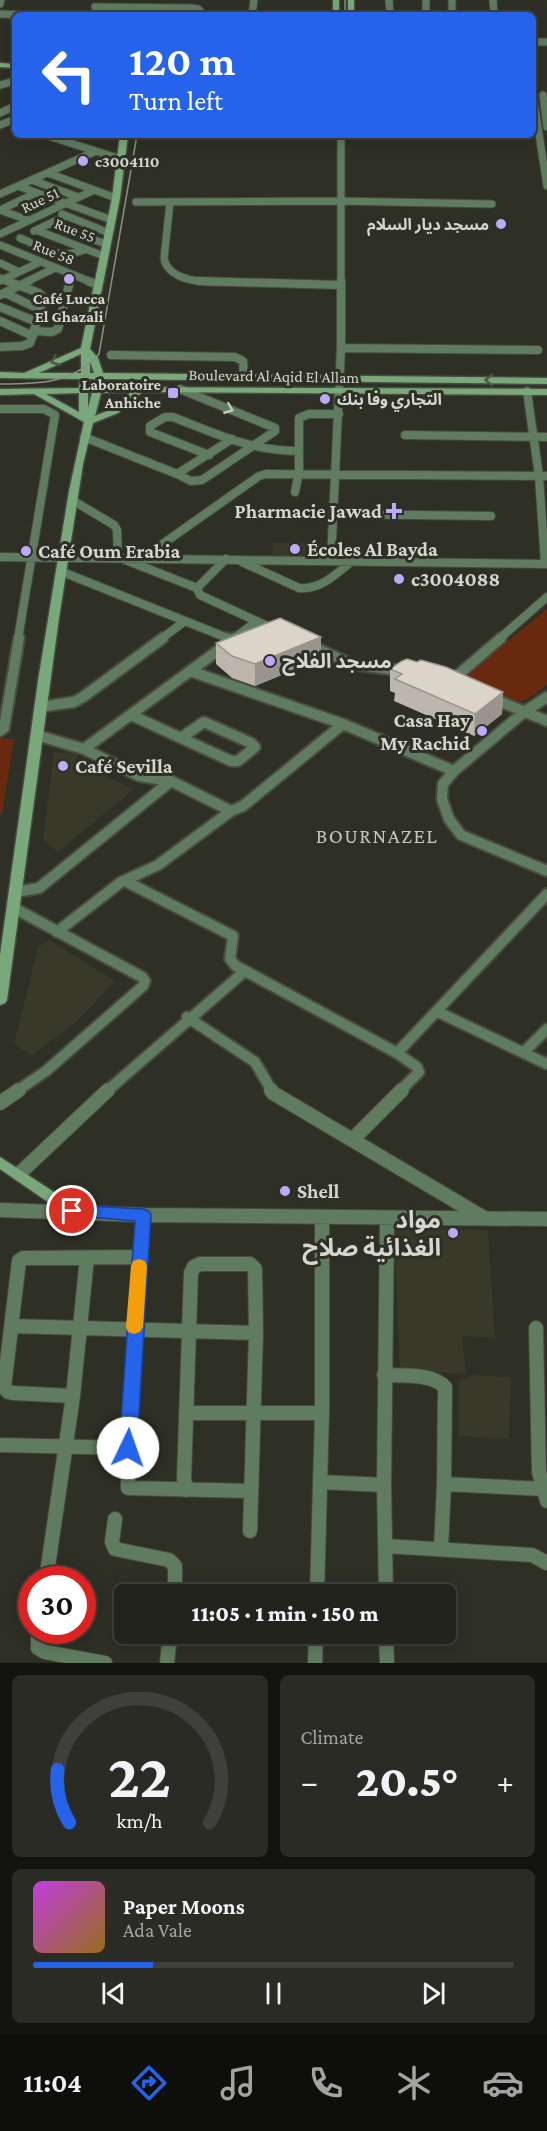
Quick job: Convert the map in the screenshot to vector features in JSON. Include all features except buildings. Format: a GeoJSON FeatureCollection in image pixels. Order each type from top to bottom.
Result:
{"type":"FeatureCollection","features":[{"type":"Feature","properties":{"kind":"street"},"geometry":{"type":"LineString","coordinates":[[158,8],[160,0]]}},
{"type":"Feature","properties":{"kind":"street"},"geometry":{"type":"LineString","coordinates":[[96,3],[190,8],[201,12]]}},
{"type":"Feature","properties":{"kind":"street"},"geometry":{"type":"LineString","coordinates":[[545,95],[547,127]]}},
{"type":"Feature","properties":{"kind":"street"},"geometry":{"type":"LineString","coordinates":[[536,114],[547,186]]}},
{"type":"Feature","properties":{"kind":"street"},"geometry":{"type":"LineString","coordinates":[[53,138],[121,159]]}},
{"type":"Feature","properties":{"kind":"street"},"geometry":{"type":"LineString","coordinates":[[58,140],[62,138]]}},
{"type":"Feature","properties":{"kind":"street"},"geometry":{"type":"LineString","coordinates":[[88,422],[84,412],[84,376],[87,359],[85,349],[112,220],[124,138]]}},
{"type":"Feature","properties":{"kind":"street"},"geometry":{"type":"LineString","coordinates":[[331,561],[341,348],[339,201],[341,138]]}},
{"type":"Feature","properties":{"kind":"street"},"geometry":{"type":"LineString","coordinates":[[0,194],[94,152]]}},
{"type":"Feature","properties":{"kind":"street"},"geometry":{"type":"LineString","coordinates":[[48,173],[116,198]]}},
{"type":"Feature","properties":{"kind":"street"},"geometry":{"type":"LineString","coordinates":[[32,180],[78,197]]}},
{"type":"Feature","properties":{"kind":"street"},"geometry":{"type":"LineString","coordinates":[[18,186],[112,220]]}},
{"type":"Feature","properties":{"kind":"street","name":"Rue 51"},"geometry":{"type":"LineString","coordinates":[[0,234],[92,191]]}},
{"type":"Feature","properties":{"kind":"street"},"geometry":{"type":"LineString","coordinates":[[0,210],[36,193]]}},
{"type":"Feature","properties":{"kind":"street"},"geometry":{"type":"LineString","coordinates":[[136,202],[339,201],[492,204]]}},
{"type":"Feature","properties":{"kind":"street"},"geometry":{"type":"LineString","coordinates":[[170,202],[164,259],[166,267],[177,276],[217,284],[340,285]]}},
{"type":"Feature","properties":{"kind":"street"},"geometry":{"type":"LineString","coordinates":[[0,210],[28,220]]}},
{"type":"Feature","properties":{"kind":"street"},"geometry":{"type":"LineString","coordinates":[[51,210],[109,233]]}},
{"type":"Feature","properties":{"kind":"street"},"geometry":{"type":"LineString","coordinates":[[0,221],[14,215]]}},
{"type":"Feature","properties":{"kind":"street"},"geometry":{"type":"LineString","coordinates":[[2,245],[66,216]]}},
{"type":"Feature","properties":{"kind":"street"},"geometry":{"type":"LineString","coordinates":[[50,224],[106,244]]}},
{"type":"Feature","properties":{"kind":"street","name":"Rue 55"},"geometry":{"type":"LineString","coordinates":[[36,230],[104,256]]}},
{"type":"Feature","properties":{"kind":"street"},"geometry":{"type":"LineString","coordinates":[[20,238],[62,255],[72,255],[86,249]]}},
{"type":"Feature","properties":{"kind":"street","name":"Rue 58"},"geometry":{"type":"LineString","coordinates":[[2,245],[98,285]]}},
{"type":"Feature","properties":{"kind":"street"},"geometry":{"type":"LineString","coordinates":[[1,279],[40,262]]}},
{"type":"Feature","properties":{"kind":"street"},"geometry":{"type":"LineString","coordinates":[[0,263],[19,272]]}},
{"type":"Feature","properties":{"kind":"street"},"geometry":{"type":"LineString","coordinates":[[2,294],[55,268]]}},
{"type":"Feature","properties":{"kind":"street"},"geometry":{"type":"LineString","coordinates":[[0,321],[34,333],[52,332],[58,329],[71,273]]}},
{"type":"Feature","properties":{"kind":"street"},"geometry":{"type":"LineString","coordinates":[[0,347],[27,345],[34,333],[44,298],[39,293],[1,279]]}},
{"type":"Feature","properties":{"kind":"street"},"geometry":{"type":"LineString","coordinates":[[2,294],[41,310]]}},
{"type":"Feature","properties":{"kind":"street"},"geometry":{"type":"LineString","coordinates":[[66,302],[94,303]]}},
{"type":"Feature","properties":{"kind":"street"},"geometry":{"type":"LineString","coordinates":[[0,307],[37,322]]}},
{"type":"Feature","properties":{"kind":"street"},"geometry":{"type":"LineString","coordinates":[[341,348],[538,350]]}},
{"type":"Feature","properties":{"kind":"street"},"geometry":{"type":"LineString","coordinates":[[27,375],[85,349]]}},
{"type":"Feature","properties":{"kind":"street"},"geometry":{"type":"LineString","coordinates":[[0,1000],[39,706],[60,571],[84,437],[99,376],[96,359],[85,349]]}},
{"type":"Feature","properties":{"kind":"street"},"geometry":{"type":"LineString","coordinates":[[111,355],[235,357],[243,361],[244,377]]}},
{"type":"Feature","properties":{"kind":"street","name":"Boulevard Al Aqid El Allam"},"geometry":{"type":"LineString","coordinates":[[0,375],[547,381]]}},
{"type":"Feature","properties":{"kind":"street"},"geometry":{"type":"LineString","coordinates":[[88,422],[115,411],[134,397],[140,389]]}},
{"type":"Feature","properties":{"kind":"street","name":"Boulevard Al Aqid El Allam"},"geometry":{"type":"LineString","coordinates":[[0,392],[140,389],[547,392]]}},
{"type":"Feature","properties":{"kind":"street"},"geometry":{"type":"LineString","coordinates":[[84,437],[191,481],[202,480],[275,431],[273,426],[180,389]]}},
{"type":"Feature","properties":{"kind":"street"},"geometry":{"type":"LineString","coordinates":[[32,391],[63,405],[88,422]]}},
{"type":"Feature","properties":{"kind":"street"},"geometry":{"type":"LineString","coordinates":[[0,557],[118,556],[546,564],[543,476],[533,437],[527,392]]}},
{"type":"Feature","properties":{"kind":"street"},"geometry":{"type":"LineString","coordinates":[[0,410],[44,409],[55,415],[4,728],[0,731]]}},
{"type":"Feature","properties":{"kind":"street"},"geometry":{"type":"LineString","coordinates":[[296,492],[299,472],[299,418],[309,414],[339,414]]}},
{"type":"Feature","properties":{"kind":"street"},"geometry":{"type":"LineString","coordinates":[[209,455],[150,432],[150,426],[169,417],[252,447],[273,451],[299,451]]}},
{"type":"Feature","properties":{"kind":"street"},"geometry":{"type":"LineString","coordinates":[[405,435],[547,438]]}},
{"type":"Feature","properties":{"kind":"street"},"geometry":{"type":"LineString","coordinates":[[177,474],[232,439]]}},
{"type":"Feature","properties":{"kind":"street"},"geometry":{"type":"LineString","coordinates":[[144,557],[259,476],[275,472],[543,476]]}},
{"type":"Feature","properties":{"kind":"street"},"geometry":{"type":"LineString","coordinates":[[72,500],[114,525],[117,530],[118,556]]}},
{"type":"Feature","properties":{"kind":"street"},"geometry":{"type":"LineString","coordinates":[[334,514],[491,516]]}},
{"type":"Feature","properties":{"kind":"street"},"geometry":{"type":"LineString","coordinates":[[118,556],[197,588]]}},
{"type":"Feature","properties":{"kind":"street"},"geometry":{"type":"LineString","coordinates":[[197,588],[226,559]]}},
{"type":"Feature","properties":{"kind":"street"},"geometry":{"type":"LineString","coordinates":[[237,560],[299,588],[309,590],[318,588],[352,561]]}},
{"type":"Feature","properties":{"kind":"street"},"geometry":{"type":"LineString","coordinates":[[60,571],[231,640]]}},
{"type":"Feature","properties":{"kind":"street"},"geometry":{"type":"LineString","coordinates":[[197,588],[200,595],[351,664],[415,671]]}},
{"type":"Feature","properties":{"kind":"street"},"geometry":{"type":"LineString","coordinates":[[461,685],[446,679],[547,597]]}},
{"type":"Feature","properties":{"kind":"street"},"geometry":{"type":"LineString","coordinates":[[39,706],[74,702],[185,621]]}},
{"type":"Feature","properties":{"kind":"street"},"geometry":{"type":"LineString","coordinates":[[84,749],[256,621]]}},
{"type":"Feature","properties":{"kind":"street"},"geometry":{"type":"LineString","coordinates":[[190,671],[343,724],[454,771]]}},
{"type":"Feature","properties":{"kind":"street"},"geometry":{"type":"LineString","coordinates":[[481,694],[547,721]]}},
{"type":"Feature","properties":{"kind":"street"},"geometry":{"type":"LineString","coordinates":[[547,696],[524,712],[454,771],[444,780],[441,788],[451,826],[461,835],[547,871]]}},
{"type":"Feature","properties":{"kind":"street"},"geometry":{"type":"LineString","coordinates":[[131,715],[234,762],[255,747],[251,742],[204,722],[182,737]]}},
{"type":"Feature","properties":{"kind":"street"},"geometry":{"type":"LineString","coordinates":[[57,932],[125,881],[158,865],[231,811],[243,806],[343,724]]}},
{"type":"Feature","properties":{"kind":"street"},"geometry":{"type":"LineString","coordinates":[[36,735],[84,749],[139,776],[171,781],[231,811]]}},
{"type":"Feature","properties":{"kind":"street"},"geometry":{"type":"LineString","coordinates":[[16,892],[39,888],[171,781]]}},
{"type":"Feature","properties":{"kind":"street"},"geometry":{"type":"LineString","coordinates":[[125,881],[233,936],[231,962],[397,1053],[417,1067],[419,1072],[352,1140]]}},
{"type":"Feature","properties":{"kind":"street"},"geometry":{"type":"LineString","coordinates":[[397,1053],[547,894]]}},
{"type":"Feature","properties":{"kind":"street"},"geometry":{"type":"LineString","coordinates":[[0,1103],[46,1071],[143,986],[145,981],[142,977],[14,908]]}},
{"type":"Feature","properties":{"kind":"street"},"geometry":{"type":"LineString","coordinates":[[19,1174],[187,1017],[245,971]]}},
{"type":"Feature","properties":{"kind":"street"},"geometry":{"type":"LineString","coordinates":[[438,1012],[547,1064]]}},
{"type":"Feature","properties":{"kind":"street"},"geometry":{"type":"LineString","coordinates":[[187,1017],[255,1062],[273,1093],[484,1218]]}},
{"type":"Feature","properties":{"kind":"street"},"geometry":{"type":"LineString","coordinates":[[524,1052],[547,1029]]}},
{"type":"Feature","properties":{"kind":"street"},"geometry":{"type":"LineString","coordinates":[[0,1162],[72,1211]]}},
{"type":"Feature","properties":{"kind":"street"},"geometry":{"type":"LineString","coordinates":[[0,1210],[143,1215],[547,1219]]}},
{"type":"Feature","properties":{"kind":"street"},"geometry":{"type":"LineString","coordinates":[[143,1215],[134,1332],[128,1488],[250,1491]]}},
{"type":"Feature","properties":{"kind":"street"},"geometry":{"type":"LineString","coordinates":[[317,1584],[322,1217]]}},
{"type":"Feature","properties":{"kind":"street"},"geometry":{"type":"LineString","coordinates":[[386,1584],[384,1375],[387,1218]]}},
{"type":"Feature","properties":{"kind":"street"},"geometry":{"type":"LineString","coordinates":[[73,1396],[8,1392],[4,1387],[20,1259],[140,1257]]}},
{"type":"Feature","properties":{"kind":"street"},"geometry":{"type":"LineString","coordinates":[[48,1566],[73,1396],[87,1258]]}},
{"type":"Feature","properties":{"kind":"street"},"geometry":{"type":"LineString","coordinates":[[186,1490],[184,1478],[191,1273],[194,1267],[201,1264],[250,1264],[255,1269],[256,1334],[250,1531]]}},
{"type":"Feature","properties":{"kind":"street"},"geometry":{"type":"LineString","coordinates":[[12,1326],[134,1332],[190,1331],[256,1334]]}},
{"type":"Feature","properties":{"kind":"street"},"geometry":{"type":"LineString","coordinates":[[444,1484],[545,1495],[538,1456],[536,1328]]}},
{"type":"Feature","properties":{"kind":"street"},"geometry":{"type":"LineString","coordinates":[[384,1375],[434,1379],[443,1382],[445,1387],[441,1549]]}},
{"type":"Feature","properties":{"kind":"street"},"geometry":{"type":"LineString","coordinates":[[186,1413],[321,1413]]}},
{"type":"Feature","properties":{"kind":"street"},"geometry":{"type":"LineString","coordinates":[[0,1445],[128,1448]]}},
{"type":"Feature","properties":{"kind":"street"},"geometry":{"type":"LineString","coordinates":[[320,1482],[384,1485]]}},
{"type":"Feature","properties":{"kind":"street"},"geometry":{"type":"LineString","coordinates":[[115,1518],[112,1542],[115,1549],[169,1560],[175,1566],[175,1584]]}},
{"type":"Feature","properties":{"kind":"street"},"geometry":{"type":"LineString","coordinates":[[386,1546],[532,1555],[546,1558]]}},
{"type":"Feature","properties":{"kind":"street"},"geometry":{"type":"LineString","coordinates":[[38,1644],[38,1648],[45,1652],[105,1663]]}},
{"type":"Feature","properties":{"kind":"street"},"geometry":{"type":"LineString","coordinates":[[167,1663],[169,1644]]}},
{"type":"Feature","properties":{"kind":"street"},"geometry":{"type":"LineString","coordinates":[[315,1663],[316,1644]]}},
{"type":"Feature","properties":{"kind":"street"},"geometry":{"type":"LineString","coordinates":[[386,1644],[387,1663]]}},
{"type":"Feature","properties":{"kind":"shaded area","name":"Écoles Al Bayda"},"geometry":{"type":"Polygon","coordinates":[[[273,543],[317,543],[317,556],[272,556],[273,543]]]}},
{"type":"Feature","properties":{"kind":"shaded area"},"geometry":{"type":"Polygon","coordinates":[[[547,609],[547,685],[520,702],[500,699],[476,687],[467,674],[547,609]]]}},
{"type":"Feature","properties":{"kind":"shaded area"},"geometry":{"type":"Polygon","coordinates":[[[0,738],[14,739],[2,814],[0,814],[0,738]]]}},
{"type":"Feature","properties":{"kind":"shaded area"},"geometry":{"type":"Polygon","coordinates":[[[54,752],[77,753],[78,764],[134,789],[58,852],[43,840],[54,752]]]}},
{"type":"Feature","properties":{"kind":"shaded area"},"geometry":{"type":"Polygon","coordinates":[[[49,940],[115,981],[77,1021],[32,1056],[14,1044],[38,947],[49,940]]]}},
{"type":"Feature","properties":{"kind":"shaded area"},"geometry":{"type":"Polygon","coordinates":[[[394,1229],[488,1230],[495,1338],[462,1336],[466,1374],[400,1370],[394,1229]]]}},
{"type":"Feature","properties":{"kind":"shaded area"},"geometry":{"type":"Polygon","coordinates":[[[475,1375],[511,1377],[509,1439],[459,1436],[459,1381],[475,1375]]]}},
{"type":"Feature","properties":{"kind":"tram line"},"geometry":{"type":"LineString","coordinates":[[345,0],[345,12]]}},
{"type":"Feature","properties":{"kind":"tram line"},"geometry":{"type":"LineString","coordinates":[[0,384],[27,384],[66,377],[89,364],[99,354],[136,138]]}},
{"type":"Feature","properties":{"kind":"slow traffic"},"geometry":{"type":"LineString","coordinates":[[134,1327],[139,1266]]}},
{"type":"Feature","properties":{"kind":"place","name":"c3004110"},"geometry":{"type":"Point","coordinates":[83,161]}},
{"type":"Feature","properties":{"kind":"place","name":"مسجد ديار السلام"},"geometry":{"type":"Point","coordinates":[501,224]}},
{"type":"Feature","properties":{"kind":"place","name":"Café Lucca El Ghazali"},"geometry":{"type":"Point","coordinates":[69,279]}},
{"type":"Feature","properties":{"kind":"place","name":"Laboratoire Anhiche"},"geometry":{"type":"Point","coordinates":[173,393]}},
{"type":"Feature","properties":{"kind":"place","name":"التجاري وفا بنك"},"geometry":{"type":"Point","coordinates":[325,399]}},
{"type":"Feature","properties":{"kind":"place","name":"Pharmacie Jawad"},"geometry":{"type":"Point","coordinates":[394,511]}},
{"type":"Feature","properties":{"kind":"place","name":"Écoles Al Bayda"},"geometry":{"type":"Point","coordinates":[295,549]}},
{"type":"Feature","properties":{"kind":"place","name":"Café Oum Erabia"},"geometry":{"type":"Point","coordinates":[26,551]}},
{"type":"Feature","properties":{"kind":"place","name":"c3004088"},"geometry":{"type":"Point","coordinates":[399,579]}},
{"type":"Feature","properties":{"kind":"place","name":"مسجد الفلاح"},"geometry":{"type":"Point","coordinates":[270,661]}},
{"type":"Feature","properties":{"kind":"place","name":"Casa Hay My Rachid"},"geometry":{"type":"Point","coordinates":[482,731]}},
{"type":"Feature","properties":{"kind":"place","name":"Café Sevilla"},"geometry":{"type":"Point","coordinates":[63,766]}},
{"type":"Feature","properties":{"kind":"place","name":"Shell"},"geometry":{"type":"Point","coordinates":[285,1191]}},
{"type":"Feature","properties":{"kind":"place","name":"مواد الغذائية صلاح"},"geometry":{"type":"Point","coordinates":[453,1233]}},
{"type":"Feature","properties":{"kind":"district","name":"BOURNAZEL"},"geometry":{"type":"Point","coordinates":[377,836]}},
{"type":"Feature","properties":{"kind":"route"},"geometry":{"type":"LineString","coordinates":[[72,1211],[143,1215],[128,1448]]}}]}
